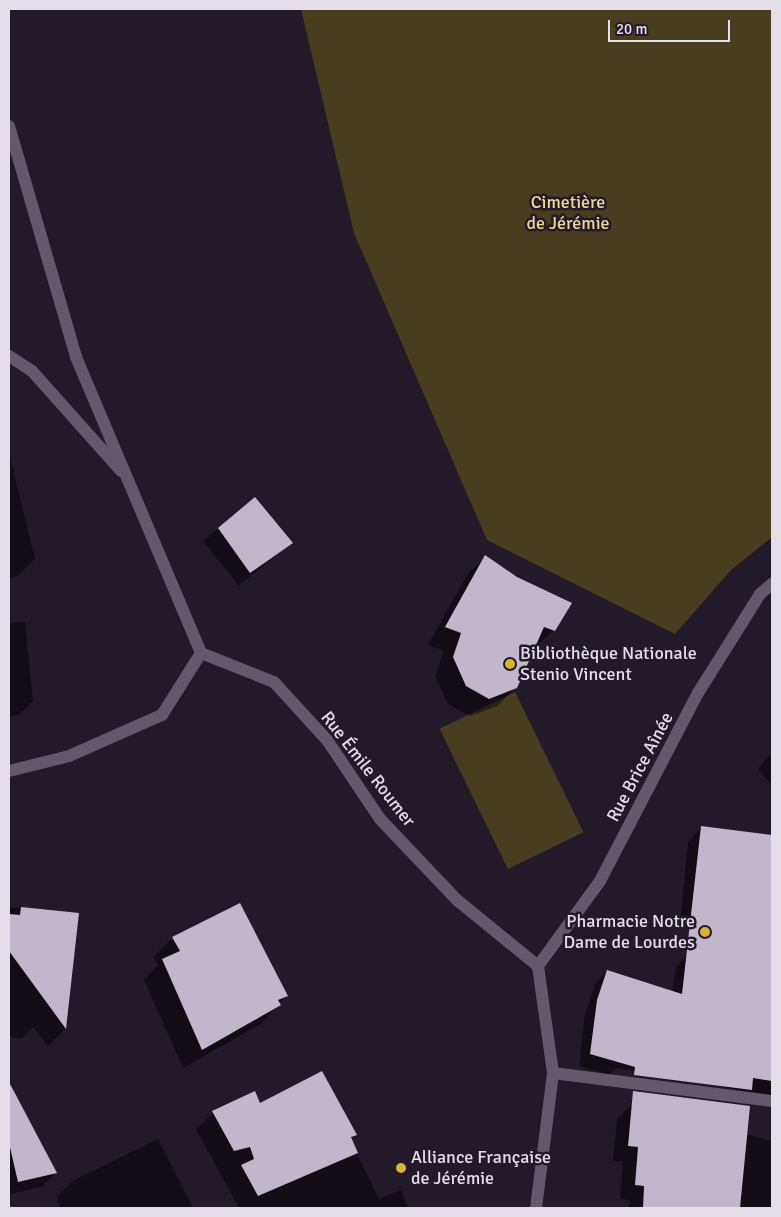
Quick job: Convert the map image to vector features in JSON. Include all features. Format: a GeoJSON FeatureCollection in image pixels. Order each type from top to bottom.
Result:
{"type":"FeatureCollection","features":[{"type":"Feature","properties":{"kind":"street"},"geometry":{"type":"LineString","coordinates":[[9,126],[76,357],[201,652],[162,715],[69,756],[9,771]]}},
{"type":"Feature","properties":{"kind":"street"},"geometry":{"type":"LineString","coordinates":[[9,356],[32,371],[130,481]]}},
{"type":"Feature","properties":{"kind":"street","name":"Rue Brice Aînée"},"geometry":{"type":"LineString","coordinates":[[538,966],[600,881],[698,693],[760,594],[772,584]]}},
{"type":"Feature","properties":{"kind":"street","name":"Rue Émile Roumer"},"geometry":{"type":"LineString","coordinates":[[201,652],[274,682],[327,740],[386,825],[457,900],[538,966]]}},
{"type":"Feature","properties":{"kind":"street"},"geometry":{"type":"LineString","coordinates":[[536,1208],[553,1073],[538,966]]}},
{"type":"Feature","properties":{"kind":"street"},"geometry":{"type":"LineString","coordinates":[[553,1073],[772,1101]]}},
{"type":"Feature","properties":{"kind":"green space","name":"Cimetière de Jérémie"},"geometry":{"type":"Polygon","coordinates":[[[301,9],[772,9],[772,537],[731,570],[675,634],[487,540],[354,233],[301,9]]]}},
{"type":"Feature","properties":{"kind":"green space"},"geometry":{"type":"Polygon","coordinates":[[[515,692],[583,832],[508,869],[440,729],[515,692]]]}},
{"type":"Feature","properties":{"kind":"building"},"geometry":{"type":"Polygon","coordinates":[[[255,497],[293,543],[250,573],[218,528],[255,497]]]}},
{"type":"Feature","properties":{"kind":"building"},"geometry":{"type":"Polygon","coordinates":[[[485,555],[517,577],[572,603],[555,631],[544,627],[517,688],[489,699],[466,686],[453,657],[461,633],[445,627],[485,555]]]}},
{"type":"Feature","properties":{"kind":"building"},"geometry":{"type":"Polygon","coordinates":[[[701,826],[772,835],[772,1081],[753,1078],[752,1090],[634,1075],[635,1067],[590,1054],[597,1000],[607,970],[682,994],[701,826]]]}},
{"type":"Feature","properties":{"kind":"building"},"geometry":{"type":"Polygon","coordinates":[[[240,903],[288,996],[278,1000],[281,1005],[202,1050],[162,959],[180,951],[172,937],[240,903]]]}},
{"type":"Feature","properties":{"kind":"building"},"geometry":{"type":"Polygon","coordinates":[[[21,907],[79,913],[66,1029],[9,951],[9,914],[20,915],[21,907]]]}},
{"type":"Feature","properties":{"kind":"building"},"geometry":{"type":"Polygon","coordinates":[[[322,1071],[357,1135],[351,1137],[358,1153],[258,1196],[241,1165],[254,1159],[250,1147],[234,1151],[212,1111],[255,1091],[260,1103],[322,1071]]]}},
{"type":"Feature","properties":{"kind":"building"},"geometry":{"type":"Polygon","coordinates":[[[9,1082],[57,1173],[18,1182],[9,1143],[9,1082]]]}},
{"type":"Feature","properties":{"kind":"building"},"geometry":{"type":"Polygon","coordinates":[[[633,1091],[750,1106],[740,1208],[643,1208],[644,1186],[635,1185],[638,1147],[628,1146],[633,1091]]]}},
{"type":"Feature","properties":{"kind":"place","name":"Bibliothèque Nationale Stenio Vincent"},"geometry":{"type":"Point","coordinates":[510,664]}},
{"type":"Feature","properties":{"kind":"place","name":"Pharmacie Notre Dame de Lourdes"},"geometry":{"type":"Point","coordinates":[705,932]}},
{"type":"Feature","properties":{"kind":"place","name":"Alliance Française de Jérémie"},"geometry":{"type":"Point","coordinates":[401,1168]}}]}
